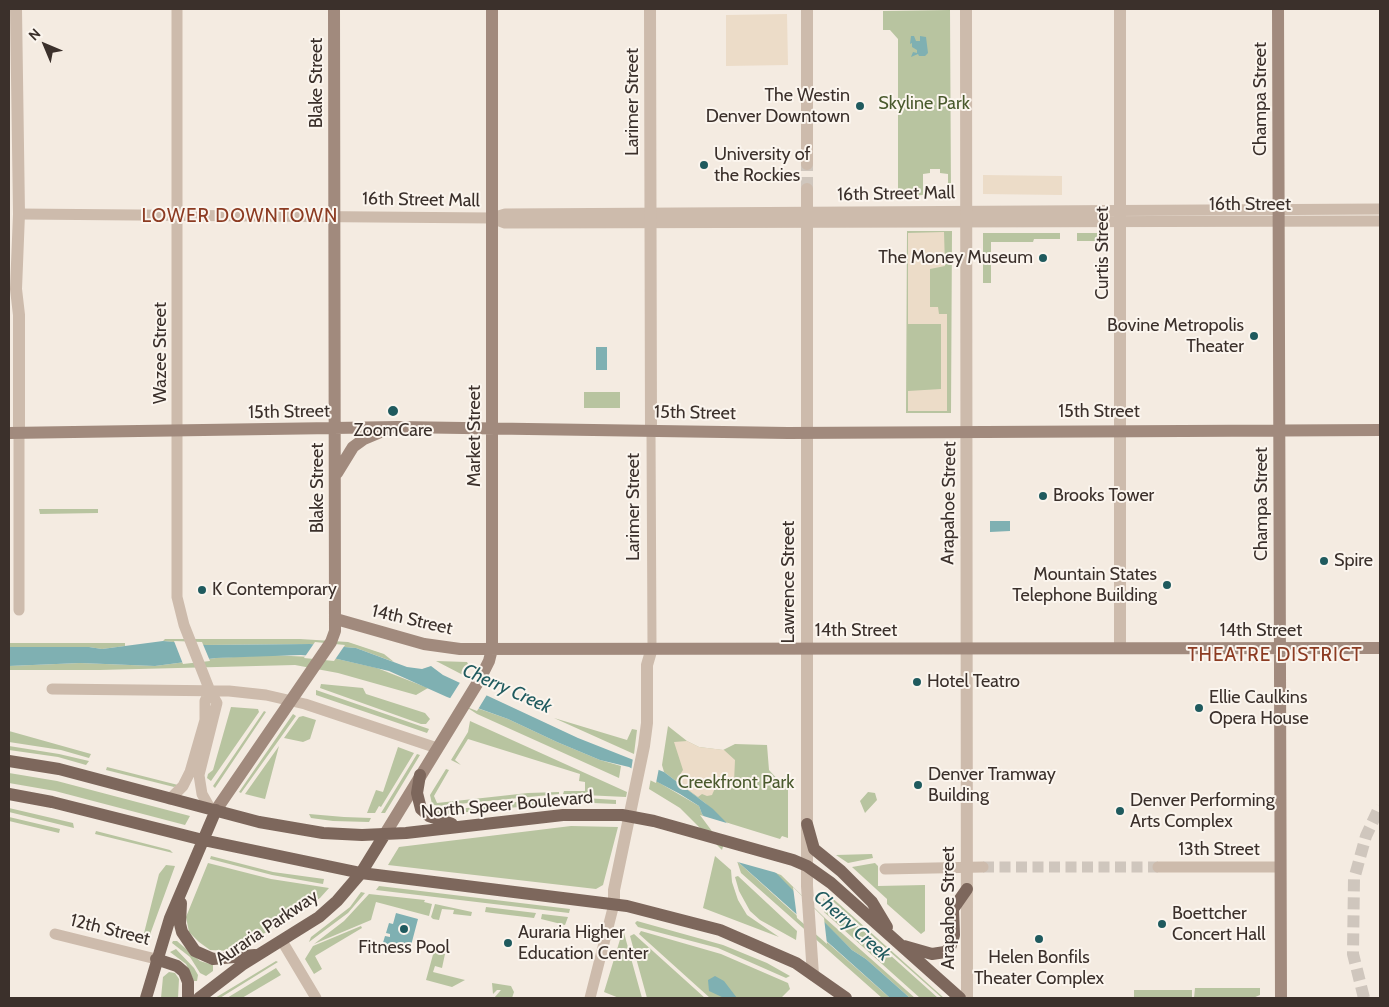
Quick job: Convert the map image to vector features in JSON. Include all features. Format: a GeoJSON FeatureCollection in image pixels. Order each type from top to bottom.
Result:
{"type":"FeatureCollection","features":[{"type":"Feature","properties":{"kind":"main road","name":"Blake Street"},"geometry":{"type":"LineString","coordinates":[[213,809],[291,700],[334,634],[336,619],[334,9]]}},
{"type":"Feature","properties":{"kind":"main road","name":"Market Street"},"geometry":{"type":"LineString","coordinates":[[385,834],[480,679],[489,661],[492,649],[492,9]]}},
{"type":"Feature","properties":{"kind":"main road","name":"Champa Street"},"geometry":{"type":"LineString","coordinates":[[1278,9],[1281,998]]}},
{"type":"Feature","properties":{"kind":"main road","name":"15th Street"},"geometry":{"type":"LineString","coordinates":[[14,433],[398,427],[807,432],[968,432],[1120,429],[1380,430]]}},
{"type":"Feature","properties":{"kind":"main road"},"geometry":{"type":"LineString","coordinates":[[335,477],[345,457],[358,443],[372,435],[398,427]]}},
{"type":"Feature","properties":{"kind":"main road","name":"14th Street"},"geometry":{"type":"LineString","coordinates":[[336,619],[430,646],[492,649],[1380,648]]}},
{"type":"Feature","properties":{"kind":"main road","name":"North Speer Boulevard"},"geometry":{"type":"LineString","coordinates":[[9,761],[58,769],[259,822],[323,833],[385,834],[536,817],[594,814],[630,816],[654,821],[793,860],[807,867],[832,883],[960,998]]}},
{"type":"Feature","properties":{"kind":"main road"},"geometry":{"type":"LineString","coordinates":[[420,775],[417,793],[422,809],[439,821],[462,826]]}},
{"type":"Feature","properties":{"kind":"main road"},"geometry":{"type":"LineString","coordinates":[[9,794],[52,802],[202,840],[361,873],[614,904],[720,930],[796,963],[846,998]]}},
{"type":"Feature","properties":{"kind":"main road"},"geometry":{"type":"LineString","coordinates":[[146,998],[156,959],[213,809]]}},
{"type":"Feature","properties":{"kind":"main road"},"geometry":{"type":"LineString","coordinates":[[807,824],[814,849],[841,871],[872,902],[897,942],[932,954],[945,952],[950,948],[954,935],[953,909],[967,889]]}},
{"type":"Feature","properties":{"kind":"main road","name":"Auraria Parkway"},"geometry":{"type":"LineString","coordinates":[[199,998],[210,988],[259,954],[318,917],[337,901],[361,873],[385,834]]}},
{"type":"Feature","properties":{"kind":"main road"},"geometry":{"type":"LineString","coordinates":[[183,886],[180,924],[184,939],[195,951],[203,956],[218,959],[259,954]]}},
{"type":"Feature","properties":{"kind":"main road"},"geometry":{"type":"LineString","coordinates":[[156,959],[177,966],[184,972],[188,982],[188,998]]}},
{"type":"Feature","properties":{"kind":"street"},"geometry":{"type":"LineString","coordinates":[[16,9],[14,214],[16,289],[19,315],[14,433],[19,610]]}},
{"type":"Feature","properties":{"kind":"street","name":"Wazee Street"},"geometry":{"type":"LineString","coordinates":[[177,9],[179,431],[177,586],[178,605],[184,625],[210,691],[217,703],[199,775],[202,794],[213,809]]}},
{"type":"Feature","properties":{"kind":"street","name":"Larimer Street"},"geometry":{"type":"LineString","coordinates":[[590,998],[614,904],[614,890],[644,746],[647,723],[647,665],[652,648],[650,9]]}},
{"type":"Feature","properties":{"kind":"street"},"geometry":{"type":"LineString","coordinates":[[807,9],[807,164]]}},
{"type":"Feature","properties":{"kind":"street","name":"Arapahoe Street"},"geometry":{"type":"LineString","coordinates":[[966,9],[968,432],[965,648],[967,998]]}},
{"type":"Feature","properties":{"kind":"street","name":"Curtis Street"},"geometry":{"type":"LineString","coordinates":[[1120,9],[1120,648]]}},
{"type":"Feature","properties":{"kind":"street","name":"Lawrence Street"},"geometry":{"type":"LineString","coordinates":[[807,189],[807,867],[813,974]]}},
{"type":"Feature","properties":{"kind":"street","name":"16th Street"},"geometry":{"type":"LineString","coordinates":[[1121,209],[1380,208]]}},
{"type":"Feature","properties":{"kind":"street","name":"16th Street Mall"},"geometry":{"type":"LineString","coordinates":[[14,214],[492,218],[505,214],[651,218],[807,218],[966,215],[1121,209]]}},
{"type":"Feature","properties":{"kind":"street","name":"16th Street Mall"},"geometry":{"type":"LineString","coordinates":[[966,215],[1120,223]]}},
{"type":"Feature","properties":{"kind":"street","name":"16th Street"},"geometry":{"type":"LineString","coordinates":[[1120,223],[1380,221]]}},
{"type":"Feature","properties":{"kind":"street"},"geometry":{"type":"LineString","coordinates":[[52,689],[247,692],[291,700],[437,748]]}},
{"type":"Feature","properties":{"kind":"street"},"geometry":{"type":"LineString","coordinates":[[170,799],[183,786],[190,772],[205,720],[205,701],[210,691]]}},
{"type":"Feature","properties":{"kind":"street"},"geometry":{"type":"LineString","coordinates":[[885,869],[983,867]]}},
{"type":"Feature","properties":{"kind":"street","name":"13th Street"},"geometry":{"type":"LineString","coordinates":[[1158,867],[1280,867]]}},
{"type":"Feature","properties":{"kind":"street","name":"12th Street"},"geometry":{"type":"LineString","coordinates":[[55,934],[156,959]]}},
{"type":"Feature","properties":{"kind":"street"},"geometry":{"type":"LineString","coordinates":[[282,941],[316,998]]}},
{"type":"Feature","properties":{"kind":"green space","name":"Skyline Park"},"geometry":{"type":"Polygon","coordinates":[[[950,10],[951,196],[948,196],[948,174],[940,173],[940,169],[930,169],[930,173],[923,174],[923,195],[898,196],[898,39],[890,30],[883,30],[883,11],[950,10]]]}},
{"type":"Feature","properties":{"kind":"green space"},"geometry":{"type":"Polygon","coordinates":[[[907,231],[952,231],[951,413],[906,413],[907,231]]]}},
{"type":"Feature","properties":{"kind":"green space"},"geometry":{"type":"Polygon","coordinates":[[[983,233],[1060,233],[1060,239],[1034,239],[1033,242],[991,242],[991,283],[983,283],[983,233]]]}},
{"type":"Feature","properties":{"kind":"green space"},"geometry":{"type":"Polygon","coordinates":[[[1077,233],[1100,233],[1100,241],[1077,241],[1077,233]]]}},
{"type":"Feature","properties":{"kind":"green space"},"geometry":{"type":"Polygon","coordinates":[[[584,392],[620,392],[620,408],[584,408],[584,392]]]}},
{"type":"Feature","properties":{"kind":"green space"},"geometry":{"type":"Polygon","coordinates":[[[39,509],[98,509],[98,513],[40,514],[39,509]]]}},
{"type":"Feature","properties":{"kind":"green space"},"geometry":{"type":"Polygon","coordinates":[[[165,639],[300,639],[348,642],[384,654],[394,662],[356,648],[310,644],[204,645],[163,641],[165,639]]]}},
{"type":"Feature","properties":{"kind":"green space"},"geometry":{"type":"Polygon","coordinates":[[[9,643],[125,643],[125,646],[102,649],[89,647],[21,648],[9,647],[9,643]]]}},
{"type":"Feature","properties":{"kind":"green space"},"geometry":{"type":"Polygon","coordinates":[[[270,655],[333,658],[377,668],[428,688],[416,695],[338,673],[295,665],[100,670],[9,670],[9,666],[80,663],[155,666],[216,658],[270,655]]]}},
{"type":"Feature","properties":{"kind":"green space"},"geometry":{"type":"Polygon","coordinates":[[[436,661],[467,662],[469,666],[463,675],[436,661]]]}},
{"type":"Feature","properties":{"kind":"green space"},"geometry":{"type":"Polygon","coordinates":[[[321,684],[363,688],[366,694],[425,713],[430,719],[426,724],[421,724],[320,688],[321,684]]]}},
{"type":"Feature","properties":{"kind":"green space"},"geometry":{"type":"Polygon","coordinates":[[[316,690],[429,729],[427,733],[316,695],[316,690]]]}},
{"type":"Feature","properties":{"kind":"green space"},"geometry":{"type":"Polygon","coordinates":[[[457,701],[508,719],[600,760],[621,766],[619,778],[477,714],[457,701]]]}},
{"type":"Feature","properties":{"kind":"green space"},"geometry":{"type":"Polygon","coordinates":[[[231,707],[258,709],[259,712],[211,781],[207,778],[208,774],[213,770],[231,707]]]}},
{"type":"Feature","properties":{"kind":"green space"},"geometry":{"type":"Polygon","coordinates":[[[264,711],[266,712],[215,788],[213,786],[264,711]]]}},
{"type":"Feature","properties":{"kind":"green space"},"geometry":{"type":"Polygon","coordinates":[[[293,714],[296,716],[241,793],[239,792],[293,714]]]}},
{"type":"Feature","properties":{"kind":"green space"},"geometry":{"type":"Polygon","coordinates":[[[303,716],[316,720],[310,739],[303,742],[284,738],[299,717],[303,716]]]}},
{"type":"Feature","properties":{"kind":"green space"},"geometry":{"type":"Polygon","coordinates":[[[554,718],[627,740],[632,729],[637,730],[634,754],[554,718]]]}},
{"type":"Feature","properties":{"kind":"green space"},"geometry":{"type":"Polygon","coordinates":[[[470,721],[627,792],[626,797],[563,794],[564,791],[585,791],[585,782],[579,781],[580,774],[468,739],[455,760],[461,765],[451,760],[468,732],[470,721]]]}},
{"type":"Feature","properties":{"kind":"green space","name":"Creekfront Park"},"geometry":{"type":"Polygon","coordinates":[[[668,726],[687,741],[699,747],[723,750],[735,744],[767,745],[769,770],[781,783],[788,785],[788,838],[782,836],[780,839],[725,822],[705,803],[664,772],[662,765],[668,726]]]}},
{"type":"Feature","properties":{"kind":"green space"},"geometry":{"type":"Polygon","coordinates":[[[9,731],[91,754],[89,758],[61,750],[9,742],[9,731]]]}},
{"type":"Feature","properties":{"kind":"green space"},"geometry":{"type":"Polygon","coordinates":[[[9,746],[89,761],[86,765],[58,757],[9,750],[9,746]]]}},
{"type":"Feature","properties":{"kind":"green space"},"geometry":{"type":"Polygon","coordinates":[[[279,746],[265,799],[245,794],[279,746]]]}},
{"type":"Feature","properties":{"kind":"green space"},"geometry":{"type":"Polygon","coordinates":[[[398,747],[414,753],[381,807],[379,806],[375,813],[367,813],[376,790],[383,792],[398,747]]]}},
{"type":"Feature","properties":{"kind":"green space"},"geometry":{"type":"Polygon","coordinates":[[[417,754],[420,755],[385,813],[381,813],[417,754]]]}},
{"type":"Feature","properties":{"kind":"green space"},"geometry":{"type":"Polygon","coordinates":[[[107,767],[178,785],[174,787],[106,770],[107,767]]]}},
{"type":"Feature","properties":{"kind":"green space"},"geometry":{"type":"Polygon","coordinates":[[[446,769],[449,770],[434,796],[437,803],[528,793],[559,792],[559,794],[438,806],[432,804],[430,795],[446,769]]]}},
{"type":"Feature","properties":{"kind":"green space"},"geometry":{"type":"Polygon","coordinates":[[[9,773],[57,781],[190,816],[185,825],[55,791],[9,783],[9,773]]]}},
{"type":"Feature","properties":{"kind":"green space"},"geometry":{"type":"Polygon","coordinates":[[[651,778],[699,806],[702,814],[724,843],[722,850],[680,808],[649,789],[651,778]]]}},
{"type":"Feature","properties":{"kind":"green space"},"geometry":{"type":"Polygon","coordinates":[[[868,792],[875,793],[877,800],[865,813],[860,801],[868,792]]]}},
{"type":"Feature","properties":{"kind":"green space"},"geometry":{"type":"Polygon","coordinates":[[[585,798],[616,800],[616,804],[570,802],[437,815],[432,813],[434,810],[442,811],[541,799],[585,798]]]}},
{"type":"Feature","properties":{"kind":"green space"},"geometry":{"type":"Polygon","coordinates":[[[9,808],[73,823],[74,828],[9,812],[9,808]]]}},
{"type":"Feature","properties":{"kind":"green space"},"geometry":{"type":"Polygon","coordinates":[[[309,814],[371,818],[369,822],[333,821],[311,818],[309,814]]]}},
{"type":"Feature","properties":{"kind":"green space"},"geometry":{"type":"Polygon","coordinates":[[[9,817],[60,829],[59,833],[9,821],[9,817]]]}},
{"type":"Feature","properties":{"kind":"green space"},"geometry":{"type":"Polygon","coordinates":[[[571,826],[618,827],[603,885],[596,889],[388,865],[399,847],[571,826]]]}},
{"type":"Feature","properties":{"kind":"green space"},"geometry":{"type":"Polygon","coordinates":[[[96,831],[170,850],[173,853],[95,834],[96,831]]]}},
{"type":"Feature","properties":{"kind":"green space"},"geometry":{"type":"Polygon","coordinates":[[[872,854],[873,858],[848,863],[836,855],[872,854]]]}},
{"type":"Feature","properties":{"kind":"green space"},"geometry":{"type":"Polygon","coordinates":[[[211,856],[273,872],[324,879],[323,884],[272,875],[210,859],[211,856]]]}},
{"type":"Feature","properties":{"kind":"green space"},"geometry":{"type":"Polygon","coordinates":[[[715,856],[731,870],[732,882],[738,900],[747,915],[779,937],[703,908],[715,856]]]}},
{"type":"Feature","properties":{"kind":"green space"},"geometry":{"type":"Polygon","coordinates":[[[737,861],[890,998],[882,998],[741,873],[737,861]]]}},
{"type":"Feature","properties":{"kind":"green space"},"geometry":{"type":"Polygon","coordinates":[[[208,863],[271,879],[329,888],[320,898],[246,945],[232,951],[210,950],[189,932],[186,917],[208,863]]]}},
{"type":"Feature","properties":{"kind":"green space"},"geometry":{"type":"Polygon","coordinates":[[[875,863],[878,866],[878,886],[925,885],[925,931],[921,934],[887,904],[887,899],[852,867],[875,863]]]}},
{"type":"Feature","properties":{"kind":"green space"},"geometry":{"type":"Polygon","coordinates":[[[166,865],[175,866],[148,940],[143,937],[159,874],[166,865]]]}},
{"type":"Feature","properties":{"kind":"green space"},"geometry":{"type":"Polygon","coordinates":[[[773,872],[781,875],[826,919],[915,998],[910,998],[866,959],[852,950],[773,872]]]}},
{"type":"Feature","properties":{"kind":"green space"},"geometry":{"type":"Polygon","coordinates":[[[738,876],[797,931],[796,940],[760,920],[750,911],[739,891],[735,877],[738,876]]]}},
{"type":"Feature","properties":{"kind":"green space"},"geometry":{"type":"Polygon","coordinates":[[[379,886],[570,909],[569,913],[376,890],[379,886]]]}},
{"type":"Feature","properties":{"kind":"green space"},"geometry":{"type":"Polygon","coordinates":[[[361,892],[365,893],[348,913],[309,942],[311,937],[350,907],[361,892]]]}},
{"type":"Feature","properties":{"kind":"green space"},"geometry":{"type":"Polygon","coordinates":[[[369,894],[425,900],[424,902],[432,904],[429,916],[376,902],[371,920],[314,944],[344,921],[369,894]]]}},
{"type":"Feature","properties":{"kind":"green space"},"geometry":{"type":"Polygon","coordinates":[[[829,895],[944,998],[827,896],[829,895]]]}},
{"type":"Feature","properties":{"kind":"green space"},"geometry":{"type":"Polygon","coordinates":[[[823,898],[860,928],[938,998],[920,998],[824,912],[823,898]]]}},
{"type":"Feature","properties":{"kind":"green space"},"geometry":{"type":"Polygon","coordinates":[[[435,904],[472,912],[471,916],[453,914],[454,910],[442,909],[439,920],[433,919],[431,917],[435,904]]]}},
{"type":"Feature","properties":{"kind":"green space"},"geometry":{"type":"Polygon","coordinates":[[[486,907],[536,913],[534,918],[492,913],[485,912],[486,907]]]}},
{"type":"Feature","properties":{"kind":"green space"},"geometry":{"type":"Polygon","coordinates":[[[542,914],[568,917],[565,925],[541,919],[542,914]]]}},
{"type":"Feature","properties":{"kind":"green space"},"geometry":{"type":"Polygon","coordinates":[[[637,921],[723,945],[767,963],[790,976],[786,978],[718,948],[638,927],[635,923],[637,921]]]}},
{"type":"Feature","properties":{"kind":"green space"},"geometry":{"type":"Polygon","coordinates":[[[361,926],[362,928],[315,956],[322,969],[314,974],[305,959],[313,946],[361,926]]]}},
{"type":"Feature","properties":{"kind":"green space"},"geometry":{"type":"Polygon","coordinates":[[[641,931],[721,954],[788,983],[790,989],[781,998],[710,998],[639,934],[641,931]]]}},
{"type":"Feature","properties":{"kind":"green space"},"geometry":{"type":"Polygon","coordinates":[[[622,933],[624,933],[642,998],[619,998],[604,992],[622,933]]]}},
{"type":"Feature","properties":{"kind":"green space"},"geometry":{"type":"Polygon","coordinates":[[[634,934],[705,998],[647,998],[630,936],[634,934]]]}},
{"type":"Feature","properties":{"kind":"green space"},"geometry":{"type":"Polygon","coordinates":[[[177,941],[200,961],[213,965],[213,971],[206,976],[200,973],[190,957],[172,943],[177,941]]]}},
{"type":"Feature","properties":{"kind":"green space"},"geometry":{"type":"Polygon","coordinates":[[[176,949],[194,968],[198,975],[197,981],[194,981],[186,964],[170,952],[176,949]]]}},
{"type":"Feature","properties":{"kind":"green space"},"geometry":{"type":"Polygon","coordinates":[[[434,951],[445,954],[442,968],[435,966],[433,972],[465,980],[452,987],[426,980],[434,951]]]}},
{"type":"Feature","properties":{"kind":"green space"},"geometry":{"type":"Polygon","coordinates":[[[276,961],[278,962],[220,998],[215,998],[276,961]]]}},
{"type":"Feature","properties":{"kind":"green space"},"geometry":{"type":"Polygon","coordinates":[[[276,968],[281,975],[242,998],[227,998],[276,968]]]}},
{"type":"Feature","properties":{"kind":"green space"},"geometry":{"type":"Polygon","coordinates":[[[169,972],[175,973],[179,979],[178,998],[161,998],[163,977],[169,972]]]}},
{"type":"Feature","properties":{"kind":"green space"},"geometry":{"type":"Polygon","coordinates":[[[492,983],[511,986],[514,992],[512,998],[494,998],[501,990],[497,990],[493,994],[492,983]]]}},
{"type":"Feature","properties":{"kind":"green space"},"geometry":{"type":"Polygon","coordinates":[[[1195,988],[1260,988],[1260,995],[1253,998],[1194,998],[1195,988]]]}},
{"type":"Feature","properties":{"kind":"green space"},"geometry":{"type":"Polygon","coordinates":[[[1134,990],[1192,990],[1192,998],[1134,998],[1134,990]]]}},
{"type":"Feature","properties":{"kind":"shaded area"},"geometry":{"type":"Polygon","coordinates":[[[787,14],[788,65],[726,66],[726,15],[787,14]]]}},
{"type":"Feature","properties":{"kind":"shaded area"},"geometry":{"type":"Polygon","coordinates":[[[983,175],[1062,176],[1062,195],[983,194],[983,175]]]}},
{"type":"Feature","properties":{"kind":"shaded area"},"geometry":{"type":"Polygon","coordinates":[[[944,232],[945,266],[930,269],[930,307],[938,307],[939,314],[947,314],[947,411],[908,411],[908,391],[941,389],[941,324],[908,324],[908,233],[944,232]]]}},
{"type":"Feature","properties":{"kind":"shaded area"},"geometry":{"type":"Polygon","coordinates":[[[687,741],[699,747],[724,750],[735,760],[734,782],[731,789],[716,786],[712,795],[702,794],[698,797],[676,781],[683,770],[674,742],[687,741]]]}},
{"type":"Feature","properties":{"kind":"water"},"geometry":{"type":"Polygon","coordinates":[[[911,36],[914,36],[916,41],[920,41],[920,36],[926,37],[928,53],[925,56],[919,56],[918,54],[911,57],[913,52],[917,53],[917,50],[912,47],[912,43],[910,44],[911,36]]]}},
{"type":"Feature","properties":{"kind":"water"},"geometry":{"type":"Polygon","coordinates":[[[596,347],[607,347],[607,370],[596,370],[596,347]]]}},
{"type":"Feature","properties":{"kind":"water"},"geometry":{"type":"Polygon","coordinates":[[[990,521],[1010,521],[1010,531],[990,532],[990,521]]]}},
{"type":"Feature","properties":{"kind":"water"},"geometry":{"type":"Polygon","coordinates":[[[163,641],[206,645],[310,644],[356,648],[407,667],[422,669],[431,666],[443,675],[578,738],[664,772],[713,809],[852,950],[866,959],[910,998],[890,998],[737,861],[702,814],[699,806],[680,794],[629,767],[600,760],[508,719],[447,697],[389,671],[333,658],[301,655],[216,658],[155,666],[80,663],[9,666],[9,647],[89,647],[102,649],[163,641]]]}},
{"type":"Feature","properties":{"kind":"water","name":"Fitness Pool"},"geometry":{"type":"Polygon","coordinates":[[[396,913],[418,919],[409,953],[382,946],[385,936],[390,937],[390,934],[386,933],[389,923],[393,924],[396,913]]]}},
{"type":"Feature","properties":{"kind":"water"},"geometry":{"type":"Polygon","coordinates":[[[715,976],[724,981],[737,998],[724,998],[709,991],[708,980],[715,976]]]}},
{"type":"Feature","properties":{"kind":"pier"},"geometry":{"type":"Polygon","coordinates":[[[174,641],[202,642],[210,661],[183,664],[174,641]]]}},
{"type":"Feature","properties":{"kind":"pier"},"geometry":{"type":"Polygon","coordinates":[[[315,642],[345,645],[334,661],[304,658],[315,642]]]}},
{"type":"Feature","properties":{"kind":"pier"},"geometry":{"type":"Polygon","coordinates":[[[461,681],[488,693],[477,711],[449,700],[461,681]]]}},
{"type":"Feature","properties":{"kind":"pier"},"geometry":{"type":"Polygon","coordinates":[[[633,758],[659,768],[656,783],[631,771],[633,758]]]}},
{"type":"Feature","properties":{"kind":"pier"},"geometry":{"type":"Polygon","coordinates":[[[700,815],[730,824],[777,873],[734,861],[700,815]]]}},
{"type":"Feature","properties":{"kind":"pier"},"geometry":{"type":"Polygon","coordinates":[[[793,887],[824,918],[827,944],[797,918],[793,887]]]}},
{"type":"Feature","properties":{"kind":"tunnel"},"geometry":{"type":"LineString","coordinates":[[807,164],[807,189]]}},
{"type":"Feature","properties":{"kind":"tunnel"},"geometry":{"type":"LineString","coordinates":[[1364,998],[1353,954],[1354,879],[1366,836],[1380,806]]}},
{"type":"Feature","properties":{"kind":"tunnel"},"geometry":{"type":"LineString","coordinates":[[983,867],[1158,867]]}},
{"type":"Feature","properties":{"kind":"place","name":"The Westin Denver Downtown"},"geometry":{"type":"Point","coordinates":[860,106]}},
{"type":"Feature","properties":{"kind":"place","name":"University of the Rockies"},"geometry":{"type":"Point","coordinates":[704,165]}},
{"type":"Feature","properties":{"kind":"place","name":"The Money Museum"},"geometry":{"type":"Point","coordinates":[1043,258]}},
{"type":"Feature","properties":{"kind":"place","name":"Bovine Metropolis Theater"},"geometry":{"type":"Point","coordinates":[1254,336]}},
{"type":"Feature","properties":{"kind":"place","name":"ZoomCare"},"geometry":{"type":"Point","coordinates":[393,411]}},
{"type":"Feature","properties":{"kind":"place","name":"Brooks Tower"},"geometry":{"type":"Point","coordinates":[1043,496]}},
{"type":"Feature","properties":{"kind":"place","name":"Spire"},"geometry":{"type":"Point","coordinates":[1324,561]}},
{"type":"Feature","properties":{"kind":"place","name":"Mountain States Telephone Building"},"geometry":{"type":"Point","coordinates":[1167,585]}},
{"type":"Feature","properties":{"kind":"place","name":"K Contemporary"},"geometry":{"type":"Point","coordinates":[202,590]}},
{"type":"Feature","properties":{"kind":"place","name":"Hotel Teatro"},"geometry":{"type":"Point","coordinates":[917,682]}},
{"type":"Feature","properties":{"kind":"place","name":"Ellie Caulkins Opera House"},"geometry":{"type":"Point","coordinates":[1199,708]}},
{"type":"Feature","properties":{"kind":"place","name":"Denver Tramway Building"},"geometry":{"type":"Point","coordinates":[918,785]}},
{"type":"Feature","properties":{"kind":"place","name":"Denver Performing Arts Complex"},"geometry":{"type":"Point","coordinates":[1120,811]}},
{"type":"Feature","properties":{"kind":"place","name":"Boettcher Concert Hall"},"geometry":{"type":"Point","coordinates":[1162,924]}},
{"type":"Feature","properties":{"kind":"place","name":"Fitness Pool"},"geometry":{"type":"Point","coordinates":[404,929]}},
{"type":"Feature","properties":{"kind":"place","name":"Helen Bonfils Theater Complex"},"geometry":{"type":"Point","coordinates":[1039,939]}},
{"type":"Feature","properties":{"kind":"place","name":"Auraria Higher Education Center"},"geometry":{"type":"Point","coordinates":[508,943]}},
{"type":"Feature","properties":{"kind":"district","name":"LOWER DOWNTOWN"},"geometry":{"type":"Point","coordinates":[240,216]}},
{"type":"Feature","properties":{"kind":"district","name":"THEATRE DISTRICT"},"geometry":{"type":"Point","coordinates":[1275,655]}},
{"type":"Feature","properties":{"kind":"water label","name":"Cherry Creek"},"geometry":{"type":"Point","coordinates":[507,689]}},
{"type":"Feature","properties":{"kind":"water label","name":"Cherry Creek"},"geometry":{"type":"Point","coordinates":[852,926]}}]}
